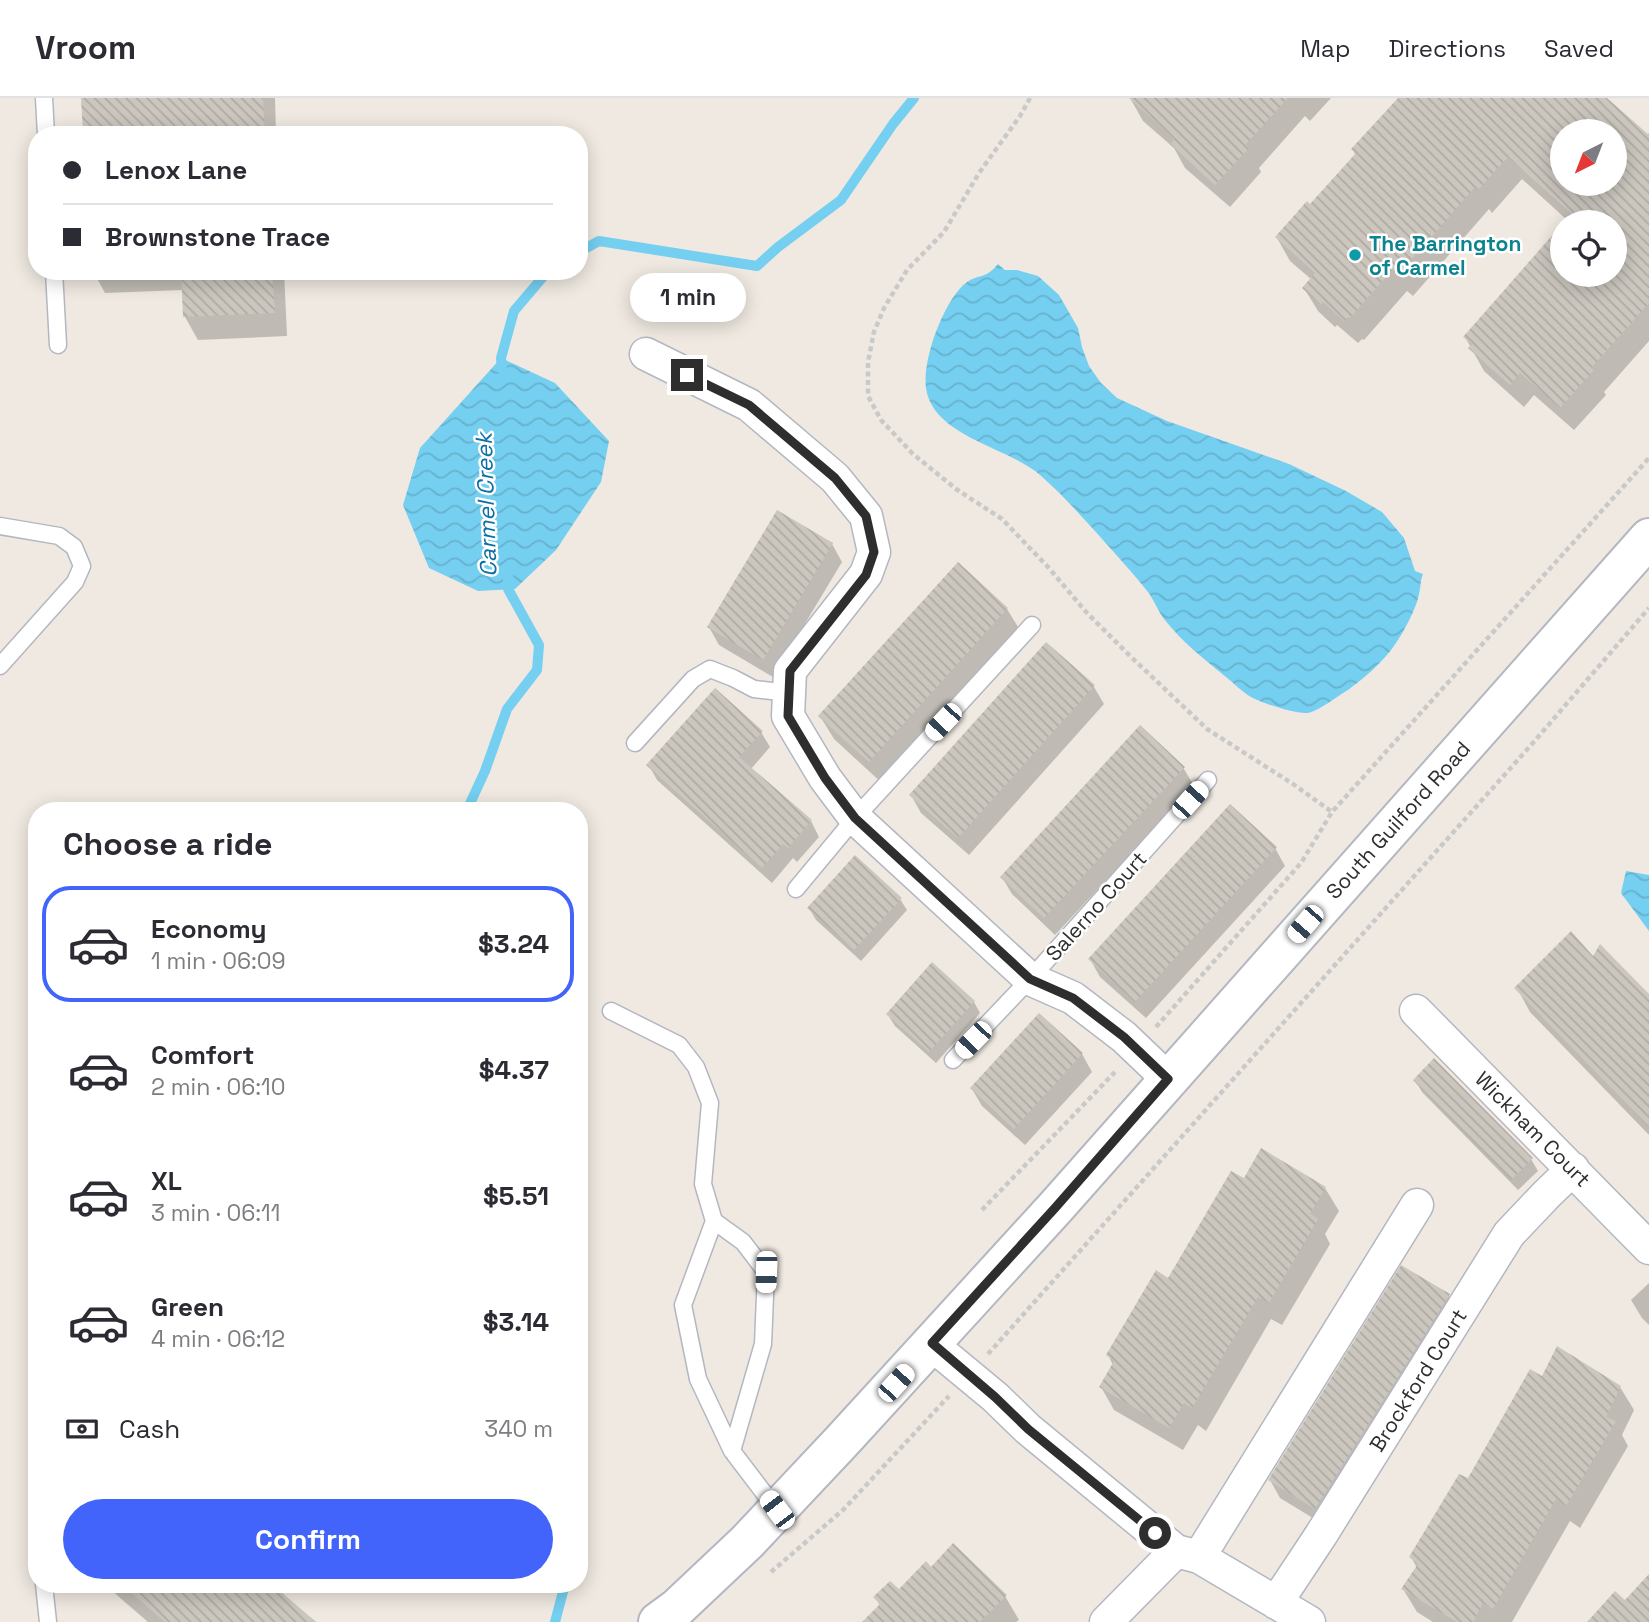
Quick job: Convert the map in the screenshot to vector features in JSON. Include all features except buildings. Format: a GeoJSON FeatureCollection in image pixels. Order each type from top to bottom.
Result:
{"type":"FeatureCollection","features":[{"type":"Feature","properties":{"kind":"main road","name":"South Guilford Road"},"geometry":{"type":"LineString","coordinates":[[658,1622],[677,1608],[747,1542],[932,1343],[1648,540]]}},
{"type":"Feature","properties":{"kind":"street"},"geometry":{"type":"LineString","coordinates":[[646,354],[749,405],[835,478],[866,516],[874,552],[866,575],[790,671],[788,716],[825,778],[855,818],[1030,979],[1073,998],[1124,1037],[1168,1079]]}},
{"type":"Feature","properties":{"kind":"street","name":"Wickham Court"},"geometry":{"type":"LineString","coordinates":[[1416,1011],[1649,1248]]}},
{"type":"Feature","properties":{"kind":"street","name":"Brockford Court"},"geometry":{"type":"LineString","coordinates":[[1276,1603],[1509,1234],[1573,1169]]}},
{"type":"Feature","properties":{"kind":"street"},"geometry":{"type":"LineString","coordinates":[[1106,1622],[1187,1554],[1417,1205]]}},
{"type":"Feature","properties":{"kind":"street"},"geometry":{"type":"LineString","coordinates":[[932,1343],[1028,1429],[1187,1554],[1309,1622]]}},
{"type":"Feature","properties":{"kind":"lane"},"geometry":{"type":"LineString","coordinates":[[44,98],[46,126]]}},
{"type":"Feature","properties":{"kind":"lane"},"geometry":{"type":"LineString","coordinates":[[54,280],[58,345]]}},
{"type":"Feature","properties":{"kind":"lane"},"geometry":{"type":"LineString","coordinates":[[0,526],[59,536],[74,547],[82,566],[75,582],[0,666]]}},
{"type":"Feature","properties":{"kind":"lane"},"geometry":{"type":"LineString","coordinates":[[796,889],[855,818],[1032,625]]}},
{"type":"Feature","properties":{"kind":"lane"},"geometry":{"type":"LineString","coordinates":[[635,743],[693,679],[710,669],[754,689],[789,693]]}},
{"type":"Feature","properties":{"kind":"lane","name":"Salerno Court"},"geometry":{"type":"LineString","coordinates":[[953,1060],[1030,979],[1208,780]]}},
{"type":"Feature","properties":{"kind":"lane"},"geometry":{"type":"LineString","coordinates":[[611,1011],[679,1045],[696,1067],[710,1103],[703,1184],[714,1220],[743,1242],[766,1272],[764,1344],[732,1451]]}},
{"type":"Feature","properties":{"kind":"lane"},"geometry":{"type":"LineString","coordinates":[[714,1220],[683,1305],[698,1380],[732,1451],[777,1510]]}},
{"type":"Feature","properties":{"kind":"lane"},"geometry":{"type":"LineString","coordinates":[[45,1593],[48,1622]]}},
{"type":"Feature","properties":{"kind":"path"},"geometry":{"type":"LineString","coordinates":[[1030,98],[979,173],[944,232],[907,270],[884,307],[874,332],[869,362],[868,396],[881,420],[913,454],[956,489],[1002,519],[1087,613],[1207,729],[1332,812]]}},
{"type":"Feature","properties":{"kind":"path"},"geometry":{"type":"LineString","coordinates":[[982,1210],[1136,1050],[1301,863],[1332,812],[1649,458]]}},
{"type":"Feature","properties":{"kind":"path"},"geometry":{"type":"LineString","coordinates":[[770,1572],[843,1510],[969,1375],[1523,754],[1649,608]]}},
{"type":"Feature","properties":{"kind":"water"},"geometry":{"type":"Polygon","coordinates":[[[998,264],[1005,270],[1017,270],[1038,276],[1059,295],[1078,328],[1089,366],[1101,383],[1117,398],[1167,421],[1289,464],[1346,491],[1382,512],[1404,538],[1415,571],[1423,574],[1409,621],[1394,646],[1372,670],[1348,690],[1311,712],[1287,710],[1251,697],[1178,635],[1137,579],[1040,475],[1010,456],[957,430],[942,418],[932,405],[926,388],[927,362],[936,331],[958,290],[998,264]]]}},
{"type":"Feature","properties":{"kind":"water"},"geometry":{"type":"Polygon","coordinates":[[[501,358],[555,383],[609,441],[601,482],[556,550],[515,589],[478,591],[429,568],[403,505],[420,448],[501,358]]]}},
{"type":"Feature","properties":{"kind":"water"},"geometry":{"type":"Polygon","coordinates":[[[1626,871],[1649,875],[1649,931],[1621,893],[1626,871]]]}},
{"type":"Feature","properties":{"kind":"waterway","name":"Carmel Creek"},"geometry":{"type":"LineString","coordinates":[[588,247],[599,241],[757,266],[841,200],[914,98]]}},
{"type":"Feature","properties":{"kind":"waterway","name":"Carmel Creek"},"geometry":{"type":"LineString","coordinates":[[502,369],[501,358],[514,311],[540,280]]}},
{"type":"Feature","properties":{"kind":"waterway","name":"Carmel Creek"},"geometry":{"type":"LineString","coordinates":[[471,802],[507,709],[537,670],[539,645],[508,589],[508,576]]}},
{"type":"Feature","properties":{"kind":"waterway","name":"Carmel Creek"},"geometry":{"type":"LineString","coordinates":[[555,1622],[563,1593]]}},
{"type":"Feature","properties":{"kind":"place","name":"The Barrington of Carmel"},"geometry":{"type":"Point","coordinates":[1355,255]}},
{"type":"Feature","properties":{"kind":"route"},"geometry":{"type":"LineString","coordinates":[[687,375],[749,405],[835,478],[866,516],[874,552],[866,575],[790,671],[788,716],[825,778],[855,818],[1030,979],[1073,998],[1124,1037],[1168,1079],[932,1343],[1028,1429],[1155,1533]]}}]}
